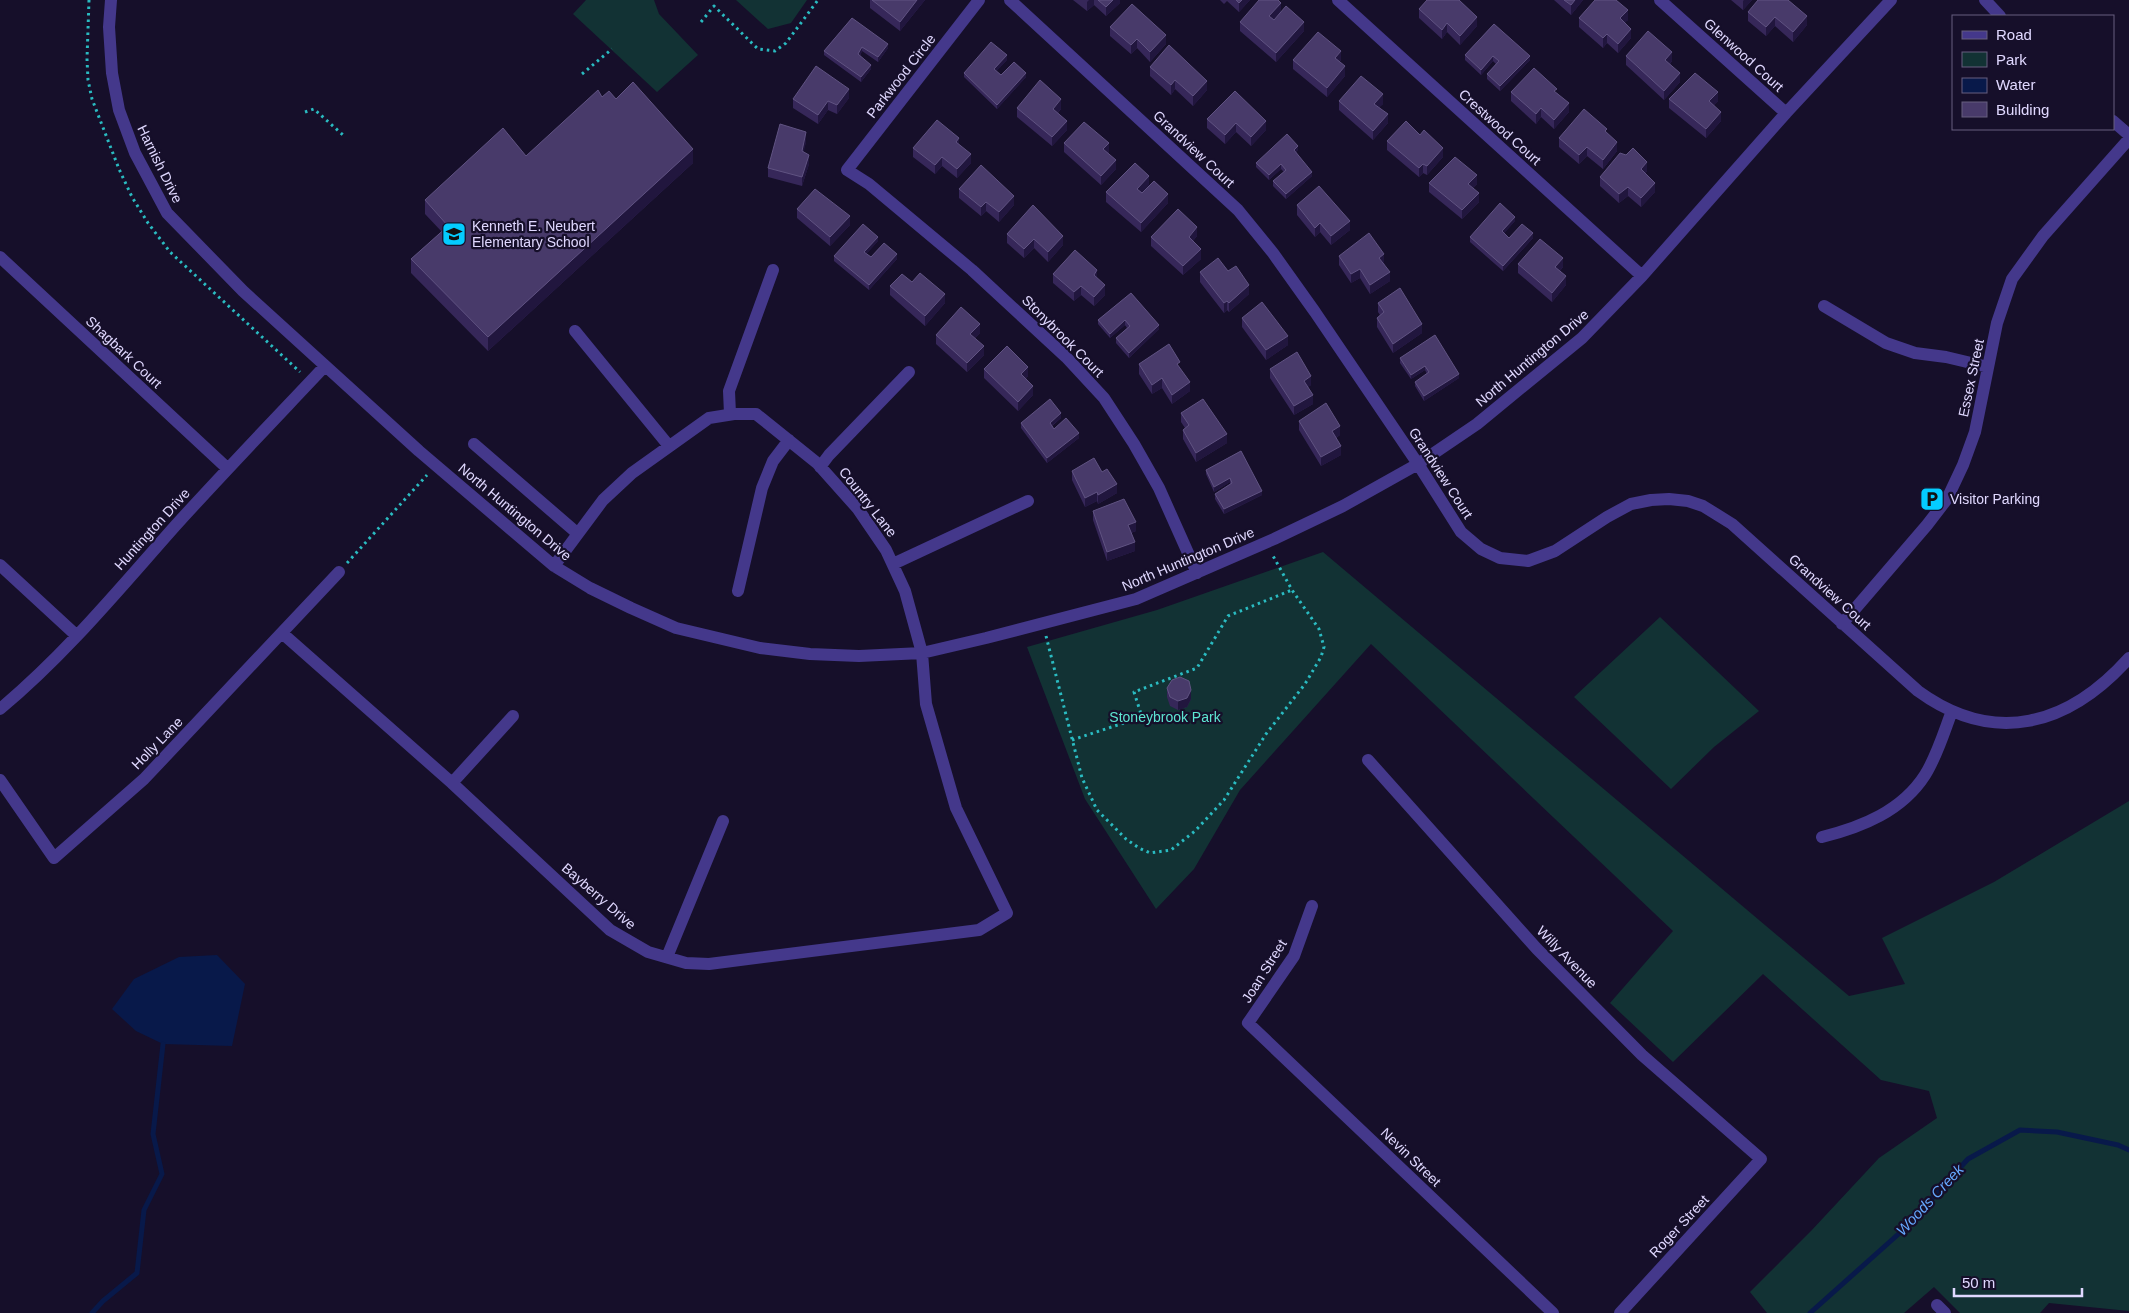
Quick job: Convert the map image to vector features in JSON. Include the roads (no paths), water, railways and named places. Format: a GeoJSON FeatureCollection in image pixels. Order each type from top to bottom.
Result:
{"type":"FeatureCollection","features":[{"type":"Feature","properties":{"kind":"street","name":"Harnish Drive"},"geometry":{"type":"LineString","coordinates":[[111,0],[109,28],[112,73],[119,110],[135,153],[167,213],[236,284],[325,366]]}},
{"type":"Feature","properties":{"kind":"street","name":"Parkwood Circle"},"geometry":{"type":"LineString","coordinates":[[847,170],[979,0]]}},
{"type":"Feature","properties":{"kind":"street","name":"Grandview Court"},"geometry":{"type":"LineString","coordinates":[[1010,0],[1238,210],[1278,260],[1418,464],[1461,532],[1481,549],[1500,558],[1528,561],[1555,551],[1607,517],[1631,504],[1669,499],[1688,501],[1703,506],[1732,524],[1918,691],[1952,711],[1982,720],[2016,722],[2052,715],[2071,707],[2101,686],[2129,658]]}},
{"type":"Feature","properties":{"kind":"street","name":"Crestwood Court"},"geometry":{"type":"LineString","coordinates":[[1338,0],[1642,276]]}},
{"type":"Feature","properties":{"kind":"street","name":"Glenwood Court"},"geometry":{"type":"LineString","coordinates":[[1660,0],[1786,113]]}},
{"type":"Feature","properties":{"kind":"street","name":"North Huntington Drive"},"geometry":{"type":"LineString","coordinates":[[325,366],[436,465],[554,566],[606,596],[676,628],[760,648],[810,654],[859,656],[922,653],[1136,599],[1343,506],[1418,464],[1477,424],[1582,338],[1642,276],[1786,113],[1891,0]]}},
{"type":"Feature","properties":{"kind":"street"},"geometry":{"type":"LineString","coordinates":[[1985,0],[1999,15]]}},
{"type":"Feature","properties":{"kind":"street"},"geometry":{"type":"LineString","coordinates":[[2114,122],[2129,137]]}},
{"type":"Feature","properties":{"kind":"street","name":"Essex Street"},"geometry":{"type":"LineString","coordinates":[[1842,624],[1947,499],[1963,465],[1975,432],[1997,323],[2012,279],[2044,236],[2129,137]]}},
{"type":"Feature","properties":{"kind":"street","name":"Stonybrook Court"},"geometry":{"type":"LineString","coordinates":[[847,170],[869,184],[972,270],[1066,357],[1104,398],[1134,444],[1159,488],[1197,573]]}},
{"type":"Feature","properties":{"kind":"street","name":"Shagbark Court"},"geometry":{"type":"LineString","coordinates":[[0,257],[226,468]]}},
{"type":"Feature","properties":{"kind":"street"},"geometry":{"type":"LineString","coordinates":[[730,414],[729,391],[773,270]]}},
{"type":"Feature","properties":{"kind":"street"},"geometry":{"type":"LineString","coordinates":[[1824,306],[1886,343],[1915,353],[1946,357],[1988,367]]}},
{"type":"Feature","properties":{"kind":"street"},"geometry":{"type":"LineString","coordinates":[[575,332],[669,446]]}},
{"type":"Feature","properties":{"kind":"street","name":"Huntington Drive"},"geometry":{"type":"LineString","coordinates":[[0,709],[42,673],[226,468],[325,366]]}},
{"type":"Feature","properties":{"kind":"street"},"geometry":{"type":"LineString","coordinates":[[820,467],[829,454],[910,372]]}},
{"type":"Feature","properties":{"kind":"street","name":"Country Lane"},"geometry":{"type":"LineString","coordinates":[[554,566],[602,500],[632,473],[709,418],[730,414],[756,414],[820,467],[858,509],[886,550],[905,591],[922,653],[926,704],[940,759],[956,808],[1007,913]]}},
{"type":"Feature","properties":{"kind":"street"},"geometry":{"type":"LineString","coordinates":[[738,591],[762,488],[773,461],[789,440]]}},
{"type":"Feature","properties":{"kind":"street"},"geometry":{"type":"LineString","coordinates":[[474,444],[577,533]]}},
{"type":"Feature","properties":{"kind":"street"},"geometry":{"type":"LineString","coordinates":[[893,564],[1028,501]]}},
{"type":"Feature","properties":{"kind":"street"},"geometry":{"type":"LineString","coordinates":[[0,565],[77,636]]}},
{"type":"Feature","properties":{"kind":"street","name":"Holly Lane"},"geometry":{"type":"LineString","coordinates":[[0,780],[54,858],[144,779],[339,572]]}},
{"type":"Feature","properties":{"kind":"street","name":"Bayberry Drive"},"geometry":{"type":"LineString","coordinates":[[282,633],[452,783],[610,930],[648,952],[686,963],[709,964],[979,930],[1007,913]]}},
{"type":"Feature","properties":{"kind":"street"},"geometry":{"type":"LineString","coordinates":[[1822,837],[1852,830],[1876,819],[1908,795],[1925,775],[1952,711]]}},
{"type":"Feature","properties":{"kind":"street"},"geometry":{"type":"LineString","coordinates":[[452,783],[513,716]]}},
{"type":"Feature","properties":{"kind":"street","name":"Willy Avenue"},"geometry":{"type":"LineString","coordinates":[[1368,760],[1551,963],[1642,1055],[1761,1159]]}},
{"type":"Feature","properties":{"kind":"street"},"geometry":{"type":"LineString","coordinates":[[667,958],[723,821]]}},
{"type":"Feature","properties":{"kind":"street","name":"Joan Street"},"geometry":{"type":"LineString","coordinates":[[1248,1023],[1294,956],[1312,906]]}},
{"type":"Feature","properties":{"kind":"street","name":"Nevin Street"},"geometry":{"type":"LineString","coordinates":[[1248,1023],[1553,1313]]}},
{"type":"Feature","properties":{"kind":"street","name":"Roger Street"},"geometry":{"type":"LineString","coordinates":[[1620,1313],[1761,1159]]}},
{"type":"Feature","properties":{"kind":"water"},"geometry":{"type":"Polygon","coordinates":[[[217,955],[245,984],[232,1046],[163,1044],[136,1031],[112,1009],[134,979],[179,957],[217,955]]]}},
{"type":"Feature","properties":{"kind":"waterway"},"geometry":{"type":"LineString","coordinates":[[92,1313],[103,1301],[137,1273],[144,1210],[162,1174],[153,1134],[163,1044]]}},
{"type":"Feature","properties":{"kind":"waterway","name":"Woods Creek"},"geometry":{"type":"LineString","coordinates":[[1810,1313],[1903,1230],[1968,1159],[2020,1130],[2057,1132],[2118,1145],[2129,1150]]}},
{"type":"Feature","properties":{"kind":"place","name":"Kenneth E. Neubert Elementary School"},"geometry":{"type":"Point","coordinates":[454,234]}},
{"type":"Feature","properties":{"kind":"place","name":"Visitor Parking"},"geometry":{"type":"Point","coordinates":[1932,499]}},
{"type":"Feature","properties":{"kind":"park label","name":"Stoneybrook Park"},"geometry":{"type":"Point","coordinates":[1165,717]}}]}
